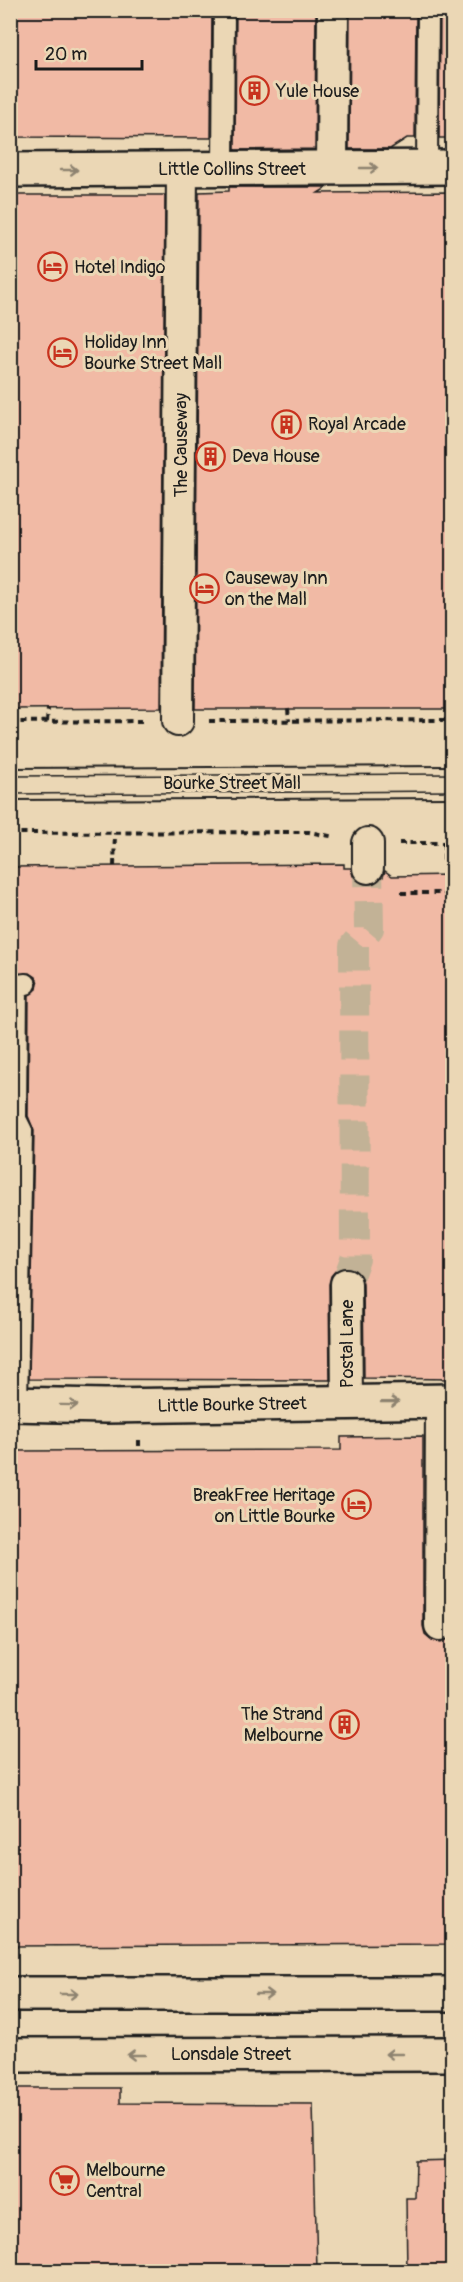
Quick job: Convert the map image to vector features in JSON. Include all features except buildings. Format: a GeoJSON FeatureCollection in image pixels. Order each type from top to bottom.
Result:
{"type":"FeatureCollection","features":[{"type":"Feature","properties":{"kind":"main road","name":"Little Collins Street"},"geometry":{"type":"LineString","coordinates":[[10,170],[440,167]]}},
{"type":"Feature","properties":{"kind":"main road","name":"Little Bourke Street"},"geometry":{"type":"LineString","coordinates":[[14,1404],[105,1406],[447,1401]]}},
{"type":"Feature","properties":{"kind":"main road"},"geometry":{"type":"LineString","coordinates":[[10,1994],[453,1994]]}},
{"type":"Feature","properties":{"kind":"main road","name":"Lonsdale Street"},"geometry":{"type":"LineString","coordinates":[[10,2055],[453,2054]]}},
{"type":"Feature","properties":{"kind":"street"},"geometry":{"type":"LineString","coordinates":[[332,168],[333,10]]}},
{"type":"Feature","properties":{"kind":"street","name":"The Causeway"},"geometry":{"type":"LineString","coordinates":[[178,721],[182,169]]}},
{"type":"Feature","properties":{"kind":"street","name":"Bourke Street Mall"},"geometry":{"type":"LineString","coordinates":[[10,784],[453,782]]}},
{"type":"Feature","properties":{"kind":"street","name":"Postal Lane"},"geometry":{"type":"LineString","coordinates":[[346,1284],[347,1403]]}},
{"type":"Feature","properties":{"kind":"street"},"geometry":{"type":"LineString","coordinates":[[440,1624],[447,1401]]}},
{"type":"Feature","properties":{"kind":"lane"},"geometry":{"type":"LineString","coordinates":[[223,169],[224,10]]}},
{"type":"Feature","properties":{"kind":"lane"},"geometry":{"type":"LineString","coordinates":[[428,10],[440,167]]}},
{"type":"Feature","properties":{"kind":"lane"},"geometry":{"type":"LineString","coordinates":[[14,1404],[22,1131],[16,1119],[18,985],[26,984]]}},
{"type":"Feature","properties":{"kind":"path"},"geometry":{"type":"LineString","coordinates":[[288,708],[289,721]]}},
{"type":"Feature","properties":{"kind":"path"},"geometry":{"type":"LineString","coordinates":[[47,722],[48,709]]}},
{"type":"Feature","properties":{"kind":"path"},"geometry":{"type":"LineString","coordinates":[[10,722],[453,720]]}},
{"type":"Feature","properties":{"kind":"path"},"geometry":{"type":"LineString","coordinates":[[10,833],[309,832],[368,855],[453,843]]}},
{"type":"Feature","properties":{"kind":"path"},"geometry":{"type":"LineString","coordinates":[[114,866],[115,833]]}},
{"type":"Feature","properties":{"kind":"path"},"geometry":{"type":"LineString","coordinates":[[444,843],[444,876]]}},
{"type":"Feature","properties":{"kind":"path"},"geometry":{"type":"LineString","coordinates":[[401,893],[453,893]]}},
{"type":"Feature","properties":{"kind":"tunnel"},"geometry":{"type":"LineString","coordinates":[[346,1284],[355,1259],[354,946],[369,928],[368,868]]}},
{"type":"Feature","properties":{"kind":"tram line"},"geometry":{"type":"LineString","coordinates":[[10,776],[452,774]]}},
{"type":"Feature","properties":{"kind":"tram line"},"geometry":{"type":"LineString","coordinates":[[10,794],[452,791]]}},
{"type":"Feature","properties":{"kind":"place","name":"Yule House"},"geometry":{"type":"Point","coordinates":[255,91]}},
{"type":"Feature","properties":{"kind":"place","name":"Hotel Indigo"},"geometry":{"type":"Point","coordinates":[53,267]}},
{"type":"Feature","properties":{"kind":"place","name":"Holiday Inn Bourke Street Mall"},"geometry":{"type":"Point","coordinates":[63,352]}},
{"type":"Feature","properties":{"kind":"place","name":"Royal Arcade"},"geometry":{"type":"Point","coordinates":[287,424]}},
{"type":"Feature","properties":{"kind":"place","name":"Deva House"},"geometry":{"type":"Point","coordinates":[211,456]}},
{"type":"Feature","properties":{"kind":"place","name":"Causeway Inn on the Mall"},"geometry":{"type":"Point","coordinates":[204,588]}},
{"type":"Feature","properties":{"kind":"place","name":"BreakFree Heritage on Little Bourke"},"geometry":{"type":"Point","coordinates":[356,1505]}},
{"type":"Feature","properties":{"kind":"place","name":"The Strand Melbourne"},"geometry":{"type":"Point","coordinates":[344,1724]}},
{"type":"Feature","properties":{"kind":"place","name":"Melbourne Central"},"geometry":{"type":"Point","coordinates":[65,2180]}}]}
